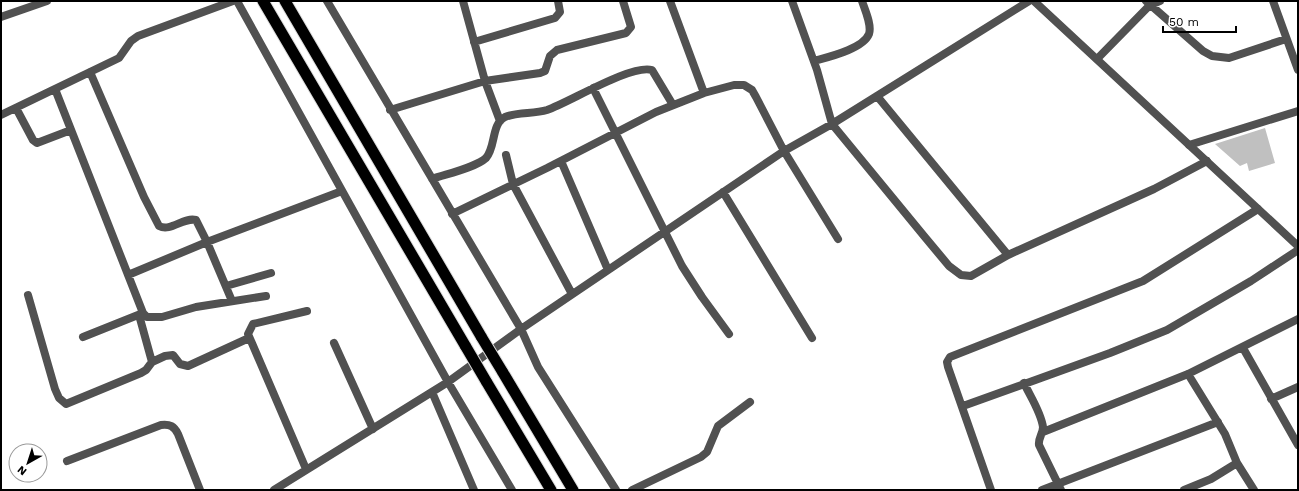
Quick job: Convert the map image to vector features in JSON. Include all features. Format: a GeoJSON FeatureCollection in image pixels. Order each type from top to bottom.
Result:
{"type":"FeatureCollection","features":[{"type":"Feature","properties":{"kind":"highway"},"geometry":{"type":"LineString","coordinates":[[263,1],[551,490]]}},
{"type":"Feature","properties":{"kind":"highway"},"geometry":{"type":"LineString","coordinates":[[285,1],[482,338],[573,490]]}},
{"type":"Feature","properties":{"kind":"street"},"geometry":{"type":"LineString","coordinates":[[1,17],[26,4],[47,1]]}},
{"type":"Feature","properties":{"kind":"street"},"geometry":{"type":"LineString","coordinates":[[1,115],[119,58],[131,41],[138,36],[233,1]]}},
{"type":"Feature","properties":{"kind":"street"},"geometry":{"type":"LineString","coordinates":[[237,1],[448,382],[512,490]]}},
{"type":"Feature","properties":{"kind":"street"},"geometry":{"type":"LineString","coordinates":[[327,1],[390,110],[521,329],[538,367],[616,490]]}},
{"type":"Feature","properties":{"kind":"street"},"geometry":{"type":"LineString","coordinates":[[463,1],[485,81],[500,121]]}},
{"type":"Feature","properties":{"kind":"street"},"geometry":{"type":"LineString","coordinates":[[474,42],[555,18],[560,12],[558,1]]}},
{"type":"Feature","properties":{"kind":"street"},"geometry":{"type":"LineString","coordinates":[[390,110],[485,81],[545,71],[550,56],[557,50],[626,33],[631,27],[624,1]]}},
{"type":"Feature","properties":{"kind":"street"},"geometry":{"type":"LineString","coordinates":[[670,1],[704,93]]}},
{"type":"Feature","properties":{"kind":"street"},"geometry":{"type":"LineString","coordinates":[[792,1],[814,61],[832,124],[956,273],[966,277],[971,276],[1008,255],[1154,190],[1207,161]]}},
{"type":"Feature","properties":{"kind":"street"},"geometry":{"type":"LineString","coordinates":[[814,61],[850,49],[863,42],[869,34],[869,24],[862,1]]}},
{"type":"Feature","properties":{"kind":"street"},"geometry":{"type":"LineString","coordinates":[[274,490],[448,382],[521,329],[784,151],[832,124],[1029,1]]}},
{"type":"Feature","properties":{"kind":"street"},"geometry":{"type":"LineString","coordinates":[[1034,1],[1298,246]]}},
{"type":"Feature","properties":{"kind":"street"},"geometry":{"type":"LineString","coordinates":[[1097,59],[1148,3],[1160,1]]}},
{"type":"Feature","properties":{"kind":"street"},"geometry":{"type":"LineString","coordinates":[[1273,1],[1298,70]]}},
{"type":"Feature","properties":{"kind":"street"},"geometry":{"type":"LineString","coordinates":[[1148,3],[1203,51],[1212,56],[1229,58],[1286,39]]}},
{"type":"Feature","properties":{"kind":"street"},"geometry":{"type":"LineString","coordinates":[[432,179],[478,163],[486,158],[490,151],[500,121],[506,117],[547,110],[614,79],[648,69],[652,70],[657,76],[673,105]]}},
{"type":"Feature","properties":{"kind":"street"},"geometry":{"type":"LineString","coordinates":[[90,72],[141,190],[159,226],[166,228],[191,219],[196,220],[208,242],[232,301]]}},
{"type":"Feature","properties":{"kind":"street"},"geometry":{"type":"LineString","coordinates":[[452,214],[560,161],[642,118],[704,93],[744,85],[752,90],[784,151],[838,239]]}},
{"type":"Feature","properties":{"kind":"street"},"geometry":{"type":"LineString","coordinates":[[593,88],[664,232],[690,280],[728,334]]}},
{"type":"Feature","properties":{"kind":"street"},"geometry":{"type":"LineString","coordinates":[[55,89],[128,275],[141,314],[152,362]]}},
{"type":"Feature","properties":{"kind":"street"},"geometry":{"type":"LineString","coordinates":[[876,96],[1008,255]]}},
{"type":"Feature","properties":{"kind":"street"},"geometry":{"type":"LineString","coordinates":[[16,108],[33,140],[37,143],[71,130]]}},
{"type":"Feature","properties":{"kind":"street"},"geometry":{"type":"LineString","coordinates":[[1189,145],[1298,111]]}},
{"type":"Feature","properties":{"kind":"street"},"geometry":{"type":"LineString","coordinates":[[506,155],[513,184],[572,294]]}},
{"type":"Feature","properties":{"kind":"street"},"geometry":{"type":"LineString","coordinates":[[560,161],[608,270]]}},
{"type":"Feature","properties":{"kind":"street"},"geometry":{"type":"LineString","coordinates":[[128,275],[208,242],[342,191]]}},
{"type":"Feature","properties":{"kind":"street"},"geometry":{"type":"LineString","coordinates":[[723,192],[812,338]]}},
{"type":"Feature","properties":{"kind":"street"},"geometry":{"type":"LineString","coordinates":[[990,490],[963,406],[948,367],[947,362],[950,358],[1143,281],[1258,209]]}},
{"type":"Feature","properties":{"kind":"street"},"geometry":{"type":"LineString","coordinates":[[963,406],[1110,353],[1167,330],[1251,281],[1298,250]]}},
{"type":"Feature","properties":{"kind":"street"},"geometry":{"type":"LineString","coordinates":[[226,286],[271,273]]}},
{"type":"Feature","properties":{"kind":"street"},"geometry":{"type":"LineString","coordinates":[[28,295],[55,389],[62,402],[70,404],[141,373],[146,370],[152,362],[168,354],[173,355],[180,364],[188,366],[249,338]]}},
{"type":"Feature","properties":{"kind":"street"},"geometry":{"type":"LineString","coordinates":[[83,337],[141,314],[152,318],[196,307],[266,296]]}},
{"type":"Feature","properties":{"kind":"street"},"geometry":{"type":"LineString","coordinates":[[306,470],[248,334],[253,324],[307,311]]}},
{"type":"Feature","properties":{"kind":"street"},"geometry":{"type":"LineString","coordinates":[[1043,432],[1188,374],[1243,348],[1298,319]]}},
{"type":"Feature","properties":{"kind":"street"},"geometry":{"type":"LineString","coordinates":[[334,343],[373,429]]}},
{"type":"Feature","properties":{"kind":"street"},"geometry":{"type":"LineString","coordinates":[[1243,348],[1298,445]]}},
{"type":"Feature","properties":{"kind":"street"},"geometry":{"type":"LineString","coordinates":[[1188,374],[1218,422],[1232,449],[1237,463],[1254,490]]}},
{"type":"Feature","properties":{"kind":"street"},"geometry":{"type":"LineString","coordinates":[[1024,383],[1042,423],[1043,432],[1039,440],[1039,444],[1060,487]]}},
{"type":"Feature","properties":{"kind":"street"},"geometry":{"type":"LineString","coordinates":[[1271,399],[1298,387]]}},
{"type":"Feature","properties":{"kind":"street"},"geometry":{"type":"LineString","coordinates":[[432,392],[474,490]]}},
{"type":"Feature","properties":{"kind":"street"},"geometry":{"type":"LineString","coordinates":[[632,490],[701,457],[708,452],[718,426],[750,402]]}},
{"type":"Feature","properties":{"kind":"street"},"geometry":{"type":"LineString","coordinates":[[1042,490],[1060,487],[1218,422]]}},
{"type":"Feature","properties":{"kind":"street"},"geometry":{"type":"LineString","coordinates":[[67,461],[161,425],[168,424],[175,428],[178,434],[200,490]]}},
{"type":"Feature","properties":{"kind":"street"},"geometry":{"type":"LineString","coordinates":[[1184,490],[1211,479],[1237,463]]}},
{"type":"Feature","properties":{"kind":"building"},"geometry":{"type":"Polygon","coordinates":[[[1265,128],[1275,163],[1249,171],[1247,163],[1240,166],[1215,144],[1265,128]]]}}]}
